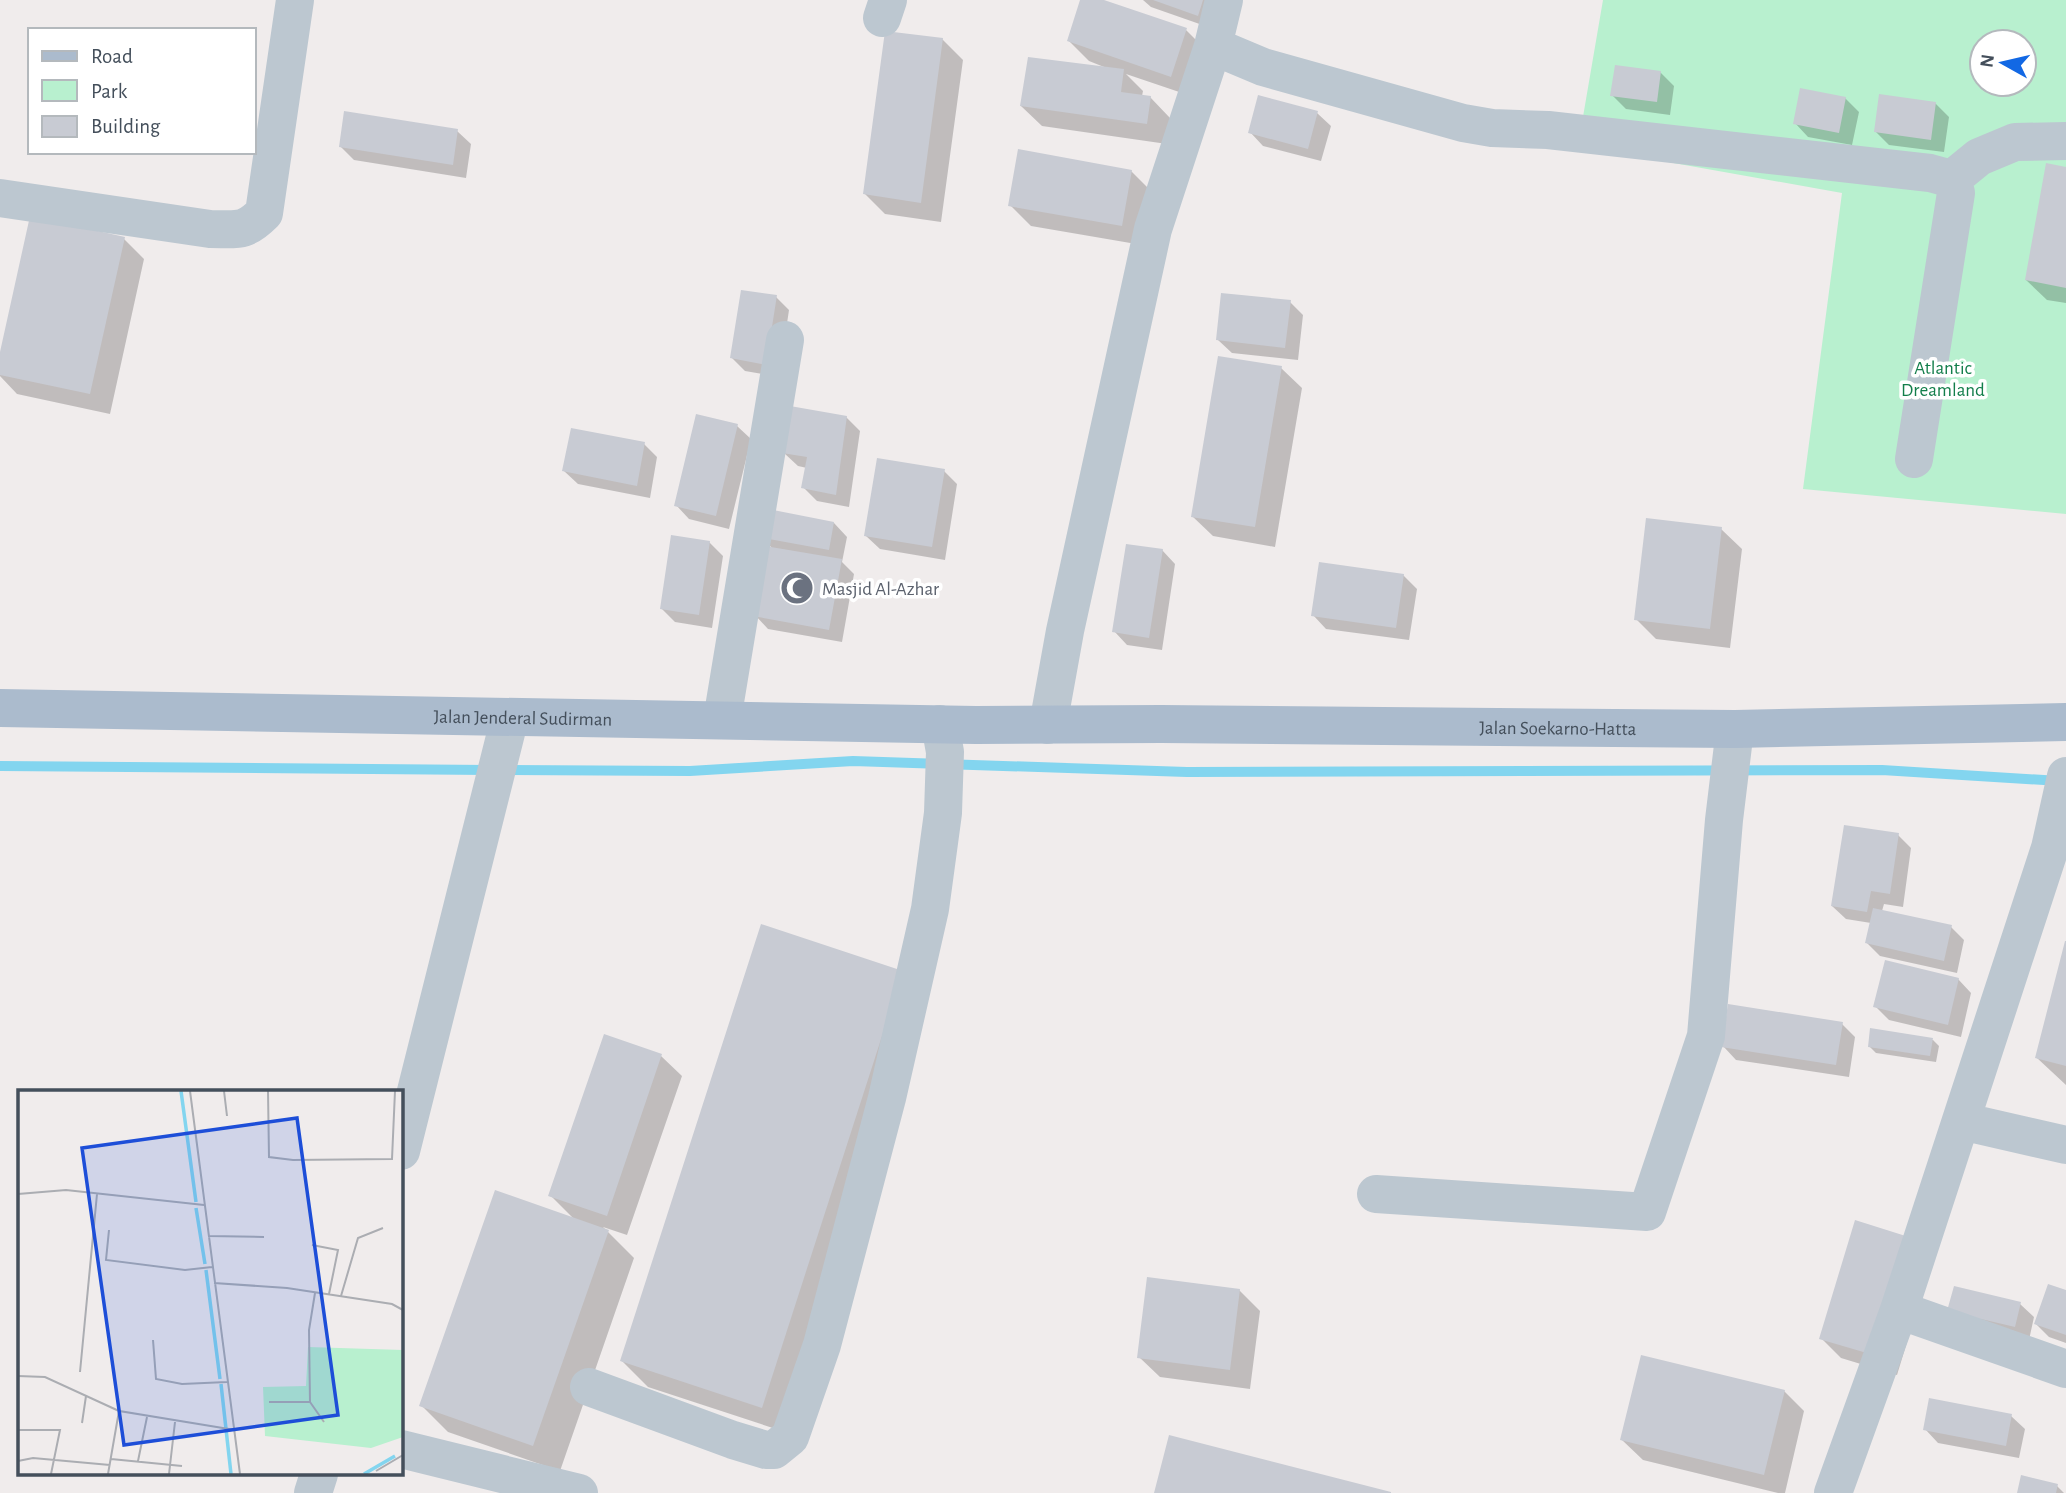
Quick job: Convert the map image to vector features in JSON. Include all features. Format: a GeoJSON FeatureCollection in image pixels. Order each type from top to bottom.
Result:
{"type":"FeatureCollection","features":[{"type":"Feature","properties":{"kind":"main road","name":"Jalan Jenderal Sudirman"},"geometry":{"type":"LineString","coordinates":[[0,708],[508,725],[722,720],[943,738],[1048,725]]}},
{"type":"Feature","properties":{"kind":"main road","name":"Jalan Soekarno-Hatta"},"geometry":{"type":"LineString","coordinates":[[1048,725],[1161,724],[1734,739],[2066,722]]}},
{"type":"Feature","properties":{"kind":"street"},"geometry":{"type":"LineString","coordinates":[[0,198],[210,229],[242,229],[252,224],[264,212],[295,0]]}},
{"type":"Feature","properties":{"kind":"street"},"geometry":{"type":"LineString","coordinates":[[1048,725],[1068,618],[1153,229],[1213,46],[1224,0]]}},
{"type":"Feature","properties":{"kind":"street"},"geometry":{"type":"LineString","coordinates":[[1213,46],[1263,67],[1463,123],[1889,168],[1930,173],[1952,179]]}},
{"type":"Feature","properties":{"kind":"street"},"geometry":{"type":"LineString","coordinates":[[1952,179],[1979,157],[2003,146],[2015,142],[2066,141]]}},
{"type":"Feature","properties":{"kind":"street"},"geometry":{"type":"LineString","coordinates":[[1914,459],[1956,193],[1952,179]]}},
{"type":"Feature","properties":{"kind":"street"},"geometry":{"type":"LineString","coordinates":[[722,720],[785,340]]}},
{"type":"Feature","properties":{"kind":"street"},"geometry":{"type":"LineString","coordinates":[[402,1147],[508,725]]}},
{"type":"Feature","properties":{"kind":"street"},"geometry":{"type":"LineString","coordinates":[[589,1387],[766,1450],[774,1450],[790,1437],[822,1345],[887,1098],[930,909],[943,813],[943,738]]}},
{"type":"Feature","properties":{"kind":"street"},"geometry":{"type":"LineString","coordinates":[[1376,1194],[1647,1212],[1706,1036],[1724,820],[1734,739]]}},
{"type":"Feature","properties":{"kind":"street"},"geometry":{"type":"LineString","coordinates":[[1833,1493],[1899,1310],[2050,848],[2066,776]]}},
{"type":"Feature","properties":{"kind":"street"},"geometry":{"type":"LineString","coordinates":[[1961,1121],[2066,1145]]}},
{"type":"Feature","properties":{"kind":"street"},"geometry":{"type":"LineString","coordinates":[[1899,1310],[2066,1369]]}},
{"type":"Feature","properties":{"kind":"street"},"geometry":{"type":"LineString","coordinates":[[402,1450],[579,1493]]}},
{"type":"Feature","properties":{"kind":"street"},"geometry":{"type":"LineString","coordinates":[[313,1493],[318,1476]]}},
{"type":"Feature","properties":{"kind":"green space","name":"Atlantic Dreamland"},"geometry":{"type":"Polygon","coordinates":[[[1603,0],[2066,0],[2066,514],[1803,489],[1842,193],[1578,146],[1603,0]]]}},
{"type":"Feature","properties":{"kind":"building"},"geometry":{"type":"Polygon","coordinates":[[[1080,0],[1104,0],[1187,28],[1171,77],[1067,41],[1080,0]]]}},
{"type":"Feature","properties":{"kind":"building"},"geometry":{"type":"Polygon","coordinates":[[[1153,0],[1203,0],[1198,16],[1153,0]]]}},
{"type":"Feature","properties":{"kind":"building"},"geometry":{"type":"Polygon","coordinates":[[[885,31],[943,38],[921,203],[863,194],[885,31]]]}},
{"type":"Feature","properties":{"kind":"building"},"geometry":{"type":"Polygon","coordinates":[[[1028,57],[1124,69],[1121,92],[1151,96],[1147,124],[1020,106],[1028,57]]]}},
{"type":"Feature","properties":{"kind":"building"},"geometry":{"type":"Polygon","coordinates":[[[1615,65],[1661,71],[1657,102],[1610,96],[1615,65]]]}},
{"type":"Feature","properties":{"kind":"building"},"geometry":{"type":"Polygon","coordinates":[[[1800,88],[1846,97],[1839,133],[1793,124],[1800,88]]]}},
{"type":"Feature","properties":{"kind":"building"},"geometry":{"type":"Polygon","coordinates":[[[1879,94],[1936,102],[1931,140],[1874,132],[1879,94]]]}},
{"type":"Feature","properties":{"kind":"building"},"geometry":{"type":"Polygon","coordinates":[[[1258,95],[1318,111],[1308,149],[1248,133],[1258,95]]]}},
{"type":"Feature","properties":{"kind":"building"},"geometry":{"type":"Polygon","coordinates":[[[344,111],[458,129],[453,165],[339,147],[344,111]]]}},
{"type":"Feature","properties":{"kind":"building"},"geometry":{"type":"Polygon","coordinates":[[[1018,149],[1132,170],[1122,226],[1008,206],[1018,149]]]}},
{"type":"Feature","properties":{"kind":"building"},"geometry":{"type":"Polygon","coordinates":[[[2046,163],[2066,167],[2066,288],[2025,280],[2046,163]]]}},
{"type":"Feature","properties":{"kind":"building"},"geometry":{"type":"Polygon","coordinates":[[[30,216],[125,237],[90,394],[0,375],[0,352],[30,216]]]}},
{"type":"Feature","properties":{"kind":"building"},"geometry":{"type":"Polygon","coordinates":[[[741,290],[777,295],[766,365],[730,358],[741,290]]]}},
{"type":"Feature","properties":{"kind":"building"},"geometry":{"type":"Polygon","coordinates":[[[1221,293],[1291,300],[1285,348],[1216,340],[1221,293]]]}},
{"type":"Feature","properties":{"kind":"building"},"geometry":{"type":"Polygon","coordinates":[[[1218,356],[1282,366],[1255,527],[1191,517],[1218,356]]]}},
{"type":"Feature","properties":{"kind":"building"},"geometry":{"type":"Polygon","coordinates":[[[790,406],[847,416],[836,495],[801,488],[807,457],[782,453],[790,406]]]}},
{"type":"Feature","properties":{"kind":"building"},"geometry":{"type":"Polygon","coordinates":[[[696,414],[738,424],[716,516],[674,506],[696,414]]]}},
{"type":"Feature","properties":{"kind":"building"},"geometry":{"type":"Polygon","coordinates":[[[571,428],[645,442],[637,486],[562,471],[571,428]]]}},
{"type":"Feature","properties":{"kind":"building"},"geometry":{"type":"Polygon","coordinates":[[[877,458],[945,469],[932,547],[864,536],[877,458]]]}},
{"type":"Feature","properties":{"kind":"building"},"geometry":{"type":"Polygon","coordinates":[[[763,508],[834,522],[829,550],[758,537],[763,508]]]}},
{"type":"Feature","properties":{"kind":"building"},"geometry":{"type":"Polygon","coordinates":[[[1646,518],[1722,527],[1710,629],[1634,620],[1646,518]]]}},
{"type":"Feature","properties":{"kind":"building"},"geometry":{"type":"Polygon","coordinates":[[[671,535],[710,541],[699,615],[660,609],[671,535]]]}},
{"type":"Feature","properties":{"kind":"building"},"geometry":{"type":"Polygon","coordinates":[[[1126,544],[1163,549],[1149,638],[1112,632],[1126,544]]]}},
{"type":"Feature","properties":{"kind":"building","name":"Masjid Al-Azhar"},"geometry":{"type":"Polygon","coordinates":[[[765,546],[842,559],[829,630],[753,616],[765,546]]]}},
{"type":"Feature","properties":{"kind":"building"},"geometry":{"type":"Polygon","coordinates":[[[1319,562],[1404,574],[1396,628],[1311,616],[1319,562]]]}},
{"type":"Feature","properties":{"kind":"building"},"geometry":{"type":"Polygon","coordinates":[[[1844,825],[1899,833],[1890,894],[1871,891],[1867,912],[1831,906],[1844,825]]]}},
{"type":"Feature","properties":{"kind":"building"},"geometry":{"type":"Polygon","coordinates":[[[1873,908],[1952,925],[1944,961],[1865,943],[1873,908]]]}},
{"type":"Feature","properties":{"kind":"building"},"geometry":{"type":"Polygon","coordinates":[[[761,924],[903,971],[762,1408],[620,1361],[761,924]]]}},
{"type":"Feature","properties":{"kind":"building"},"geometry":{"type":"Polygon","coordinates":[[[2066,941],[2066,1066],[2035,1058],[2066,941]]]}},
{"type":"Feature","properties":{"kind":"building"},"geometry":{"type":"Polygon","coordinates":[[[1885,960],[1959,978],[1948,1025],[1873,1007],[1885,960]]]}},
{"type":"Feature","properties":{"kind":"building"},"geometry":{"type":"Polygon","coordinates":[[[1728,1004],[1843,1022],[1836,1065],[1721,1047],[1728,1004]]]}},
{"type":"Feature","properties":{"kind":"building"},"geometry":{"type":"Polygon","coordinates":[[[1870,1028],[1933,1038],[1930,1056],[1868,1047],[1870,1028]]]}},
{"type":"Feature","properties":{"kind":"building"},"geometry":{"type":"Polygon","coordinates":[[[604,1034],[662,1054],[607,1216],[548,1196],[604,1034]]]}},
{"type":"Feature","properties":{"kind":"building"},"geometry":{"type":"Polygon","coordinates":[[[495,1190],[609,1230],[533,1446],[419,1406],[495,1190]]]}},
{"type":"Feature","properties":{"kind":"building"},"geometry":{"type":"Polygon","coordinates":[[[1855,1220],[1912,1238],[1877,1356],[1819,1339],[1855,1220]]]}},
{"type":"Feature","properties":{"kind":"building"},"geometry":{"type":"Polygon","coordinates":[[[1147,1277],[1240,1289],[1230,1370],[1137,1358],[1147,1277]]]}},
{"type":"Feature","properties":{"kind":"building"},"geometry":{"type":"Polygon","coordinates":[[[2048,1284],[2066,1290],[2066,1335],[2034,1324],[2048,1284]]]}},
{"type":"Feature","properties":{"kind":"building"},"geometry":{"type":"Polygon","coordinates":[[[1954,1286],[2021,1302],[2015,1327],[1947,1311],[1954,1286]]]}},
{"type":"Feature","properties":{"kind":"building"},"geometry":{"type":"Polygon","coordinates":[[[1641,1355],[1785,1390],[1764,1475],[1620,1440],[1641,1355]]]}},
{"type":"Feature","properties":{"kind":"building"},"geometry":{"type":"Polygon","coordinates":[[[1929,1398],[2012,1414],[2006,1446],[1923,1430],[1929,1398]]]}},
{"type":"Feature","properties":{"kind":"building"},"geometry":{"type":"Polygon","coordinates":[[[1169,1435],[1391,1492],[1391,1493],[1154,1493],[1169,1435]]]}},
{"type":"Feature","properties":{"kind":"building"},"geometry":{"type":"Polygon","coordinates":[[[2021,1475],[2058,1484],[2056,1493],[2017,1493],[2021,1475]]]}},
{"type":"Feature","properties":{"kind":"waterway"},"geometry":{"type":"LineString","coordinates":[[505,770],[690,771],[853,761],[1187,772],[1882,770],[2060,781]]}},
{"type":"Feature","properties":{"kind":"waterway"},"geometry":{"type":"LineString","coordinates":[[0,766],[489,770]]}},
{"type":"Feature","properties":{"kind":"place","name":"Masjid Al-Azhar"},"geometry":{"type":"Point","coordinates":[797,588]}}]}
